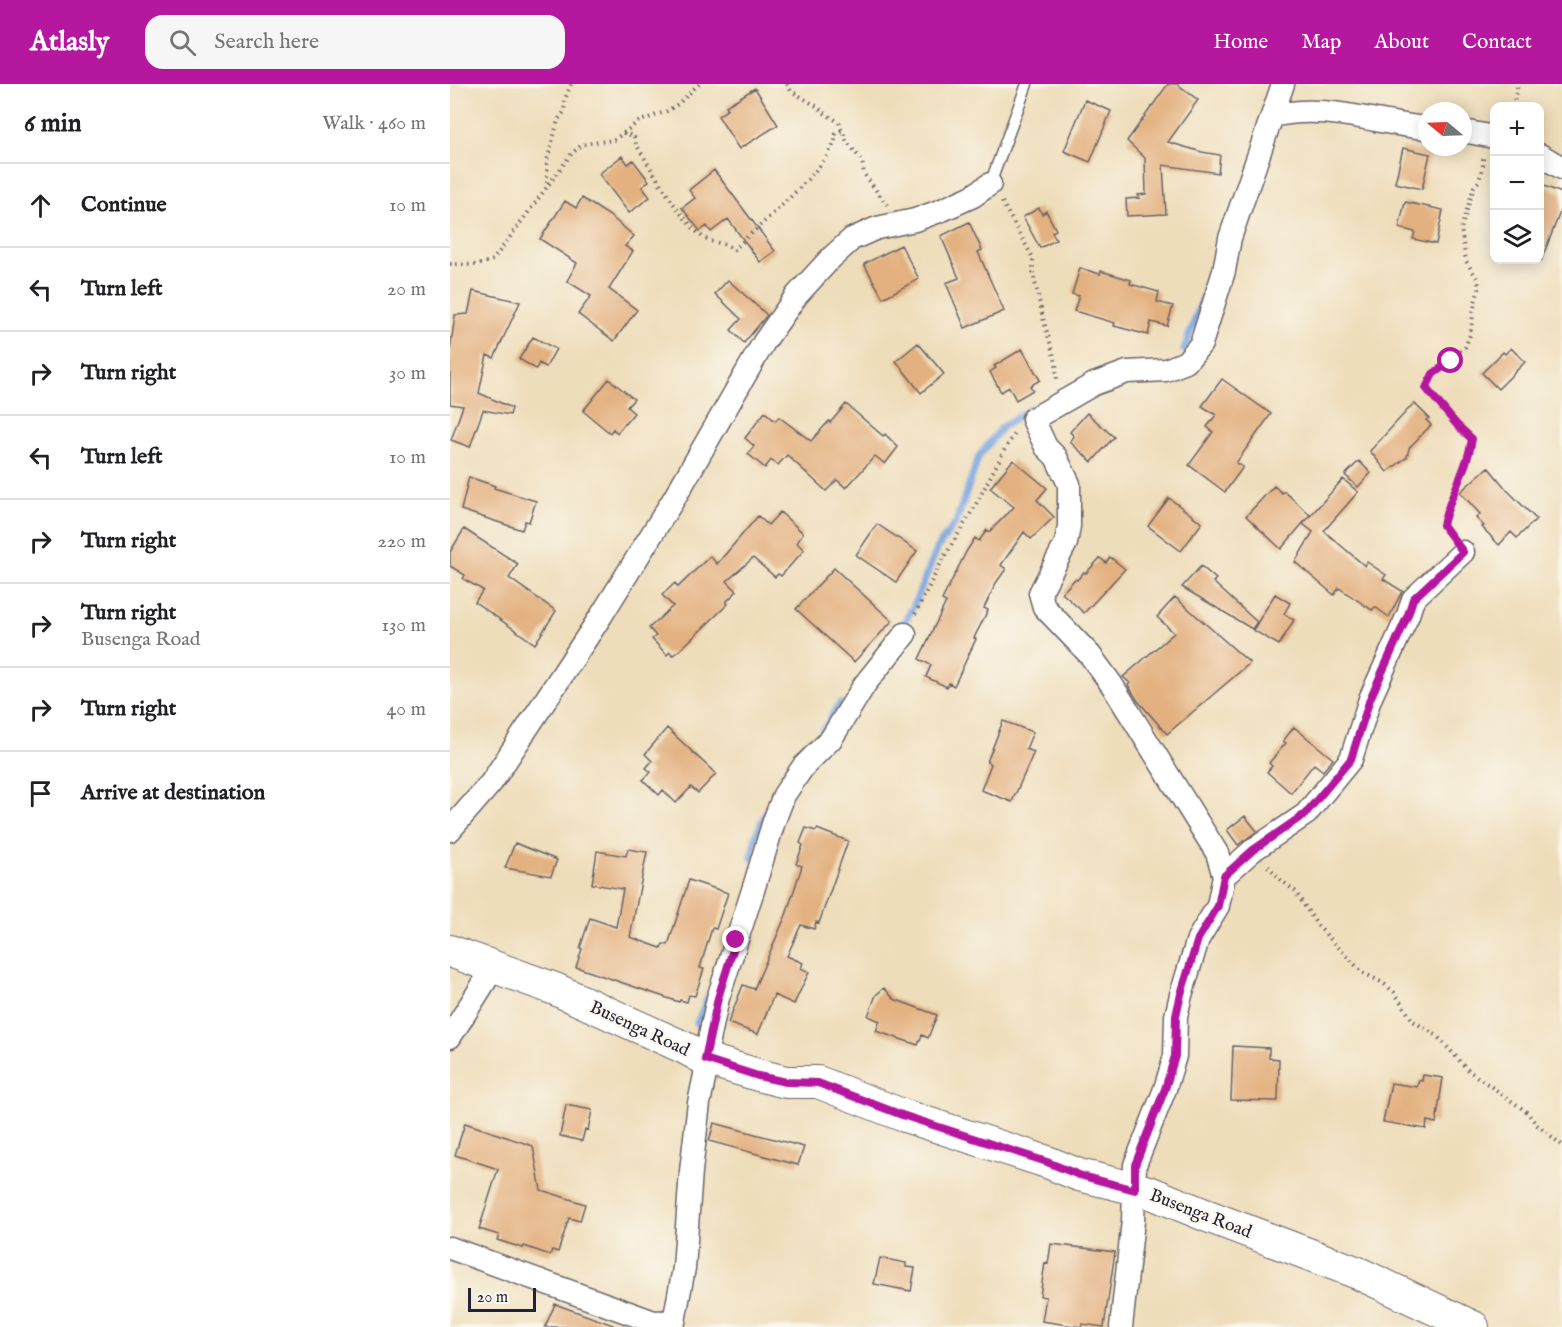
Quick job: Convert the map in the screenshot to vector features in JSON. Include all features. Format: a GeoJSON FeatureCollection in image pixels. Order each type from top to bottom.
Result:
{"type":"FeatureCollection","features":[{"type":"Feature","properties":{"kind":"street"},"geometry":{"type":"LineString","coordinates":[[1121,1327],[1135,1190],[1135,1165],[1165,1089],[1175,1056],[1176,1016],[1181,994],[1198,939],[1218,906],[1224,876],[1217,853],[1112,685],[1090,655],[1044,607],[1040,593],[1066,543],[1069,526],[1070,484],[1056,457],[1046,447],[1033,419],[1094,384],[1128,372],[1166,370],[1186,362],[1201,344],[1224,271],[1230,238],[1283,84]]}},
{"type":"Feature","properties":{"kind":"street"},"geometry":{"type":"LineString","coordinates":[[1272,116],[1293,111],[1326,111],[1418,127]]}},
{"type":"Feature","properties":{"kind":"street"},"geometry":{"type":"LineString","coordinates":[[1472,133],[1490,136]]}},
{"type":"Feature","properties":{"kind":"street"},"geometry":{"type":"LineString","coordinates":[[1541,156],[1562,168]]}},
{"type":"Feature","properties":{"kind":"street"},"geometry":{"type":"LineString","coordinates":[[450,830],[491,783],[601,616],[675,497],[764,342],[797,295],[852,239],[877,228],[915,220],[973,196],[990,184]]}},
{"type":"Feature","properties":{"kind":"street"},"geometry":{"type":"LineString","coordinates":[[1224,876],[1253,850],[1305,814],[1351,759],[1370,699],[1413,599],[1463,552]]}},
{"type":"Feature","properties":{"kind":"street"},"geometry":{"type":"LineString","coordinates":[[450,1248],[654,1322],[673,1324],[684,1268],[691,1171],[699,1103],[705,1075],[705,1059],[718,998],[774,821],[784,795],[803,767],[831,740],[865,684],[905,634]]}},
{"type":"Feature","properties":{"kind":"street","name":"Busenga Road"},"geometry":{"type":"LineString","coordinates":[[450,951],[555,989],[705,1059],[758,1076],[786,1082],[818,1083],[902,1115],[1047,1162],[1079,1175],[1149,1192],[1358,1272],[1473,1327]]}},
{"type":"Feature","properties":{"kind":"street"},"geometry":{"type":"LineString","coordinates":[[450,1037],[494,967]]}},
{"type":"Feature","properties":{"kind":"lane"},"geometry":{"type":"LineString","coordinates":[[990,184],[1027,84]]}},
{"type":"Feature","properties":{"kind":"path"},"geometry":{"type":"LineString","coordinates":[[548,183],[547,161],[571,84]]}},
{"type":"Feature","properties":{"kind":"path"},"geometry":{"type":"LineString","coordinates":[[450,264],[477,265],[493,260],[572,153],[583,144],[614,140],[638,122],[678,104],[699,84]]}},
{"type":"Feature","properties":{"kind":"path"},"geometry":{"type":"LineString","coordinates":[[787,84],[791,91],[839,122],[846,140],[862,161],[864,174],[890,209],[897,224]]}},
{"type":"Feature","properties":{"kind":"path"},"geometry":{"type":"LineString","coordinates":[[1514,102],[1518,84]]}},
{"type":"Feature","properties":{"kind":"path"},"geometry":{"type":"LineString","coordinates":[[622,133],[634,136],[636,144],[664,189],[693,228],[705,239],[724,243],[734,250],[750,233],[782,207],[812,176],[836,141],[836,134],[842,130]]}},
{"type":"Feature","properties":{"kind":"path"},"geometry":{"type":"LineString","coordinates":[[1463,552],[1443,525],[1450,500],[1469,459],[1472,439],[1426,388],[1433,374],[1465,347],[1470,334],[1479,290],[1478,280],[1466,261],[1461,229],[1467,215],[1467,205],[1483,166],[1482,151],[1490,138]]}},
{"type":"Feature","properties":{"kind":"path"},"geometry":{"type":"LineString","coordinates":[[990,184],[1033,258],[1033,273],[1056,363],[1057,386],[1062,402]]}},
{"type":"Feature","properties":{"kind":"path"},"geometry":{"type":"LineString","coordinates":[[905,634],[943,559],[974,508],[1005,449],[1019,428],[1033,419]]}},
{"type":"Feature","properties":{"kind":"path"},"geometry":{"type":"LineString","coordinates":[[1253,850],[1282,881],[1295,891],[1317,925],[1362,972],[1383,983],[1394,992],[1413,1021],[1437,1036],[1469,1071],[1527,1113],[1536,1124],[1562,1145]]}},
{"type":"Feature","properties":{"kind":"building"},"geometry":{"type":"Polygon","coordinates":[[[1168,84],[1177,84],[1198,100],[1168,142],[1220,155],[1218,173],[1163,165],[1166,214],[1127,216],[1126,199],[1139,198],[1138,195],[1146,194],[1145,158],[1127,141],[1168,84]]]}},
{"type":"Feature","properties":{"kind":"building"},"geometry":{"type":"Polygon","coordinates":[[[755,88],[778,125],[739,149],[718,116],[728,109],[726,106],[755,88]]]}},
{"type":"Feature","properties":{"kind":"building"},"geometry":{"type":"Polygon","coordinates":[[[1085,100],[1111,111],[1090,162],[1064,151],[1085,100]]]}},
{"type":"Feature","properties":{"kind":"building"},"geometry":{"type":"Polygon","coordinates":[[[1403,148],[1418,151],[1418,156],[1430,156],[1422,189],[1395,183],[1403,148]]]}},
{"type":"Feature","properties":{"kind":"building"},"geometry":{"type":"Polygon","coordinates":[[[622,156],[628,164],[633,160],[649,181],[642,187],[650,197],[629,213],[599,174],[622,156]]]}},
{"type":"Feature","properties":{"kind":"building"},"geometry":{"type":"Polygon","coordinates":[[[714,170],[775,251],[760,262],[728,219],[711,232],[707,226],[700,231],[682,208],[695,198],[689,190],[714,170]]]}},
{"type":"Feature","properties":{"kind":"building"},"geometry":{"type":"Polygon","coordinates":[[[1544,186],[1562,193],[1562,207],[1544,253],[1544,186]]]}},
{"type":"Feature","properties":{"kind":"building"},"geometry":{"type":"Polygon","coordinates":[[[582,198],[610,216],[634,236],[625,246],[633,251],[609,289],[637,310],[614,341],[578,314],[591,296],[567,281],[577,263],[540,239],[565,201],[576,208],[582,198]]]}},
{"type":"Feature","properties":{"kind":"building"},"geometry":{"type":"Polygon","coordinates":[[[1405,202],[1443,210],[1436,244],[1413,239],[1415,232],[1399,228],[1405,202]]]}},
{"type":"Feature","properties":{"kind":"building"},"geometry":{"type":"Polygon","coordinates":[[[1039,208],[1042,214],[1046,211],[1056,230],[1052,232],[1056,240],[1040,248],[1023,217],[1039,208]]]}},
{"type":"Feature","properties":{"kind":"building"},"geometry":{"type":"Polygon","coordinates":[[[969,222],[982,250],[978,252],[1004,311],[965,328],[946,283],[959,278],[941,236],[969,222]]]}},
{"type":"Feature","properties":{"kind":"building"},"geometry":{"type":"Polygon","coordinates":[[[901,245],[919,279],[883,298],[864,264],[901,245]]]}},
{"type":"Feature","properties":{"kind":"building"},"geometry":{"type":"Polygon","coordinates":[[[1080,268],[1100,274],[1101,271],[1131,280],[1130,284],[1159,292],[1157,302],[1173,306],[1167,326],[1151,322],[1148,335],[1114,326],[1115,323],[1074,311],[1079,296],[1072,294],[1080,268]]]}},
{"type":"Feature","properties":{"kind":"building"},"geometry":{"type":"Polygon","coordinates":[[[728,280],[767,315],[744,343],[731,330],[741,319],[715,294],[728,280]]]}},
{"type":"Feature","properties":{"kind":"building"},"geometry":{"type":"Polygon","coordinates":[[[473,291],[520,302],[494,358],[487,355],[479,393],[512,408],[510,415],[483,410],[470,447],[451,440],[463,406],[450,404],[450,351],[455,315],[468,314],[473,291]]]}},
{"type":"Feature","properties":{"kind":"building"},"geometry":{"type":"Polygon","coordinates":[[[533,337],[556,349],[546,367],[539,363],[536,369],[519,359],[533,337]]]}},
{"type":"Feature","properties":{"kind":"building"},"geometry":{"type":"Polygon","coordinates":[[[918,343],[944,374],[921,393],[896,361],[918,343]]]}},
{"type":"Feature","properties":{"kind":"building"},"geometry":{"type":"Polygon","coordinates":[[[1511,348],[1525,362],[1498,389],[1482,373],[1503,352],[1505,354],[1511,348]]]}},
{"type":"Feature","properties":{"kind":"building"},"geometry":{"type":"Polygon","coordinates":[[[1022,349],[1040,380],[1030,386],[1033,390],[1016,400],[1009,387],[1001,392],[990,372],[996,368],[994,366],[1022,349]]]}},
{"type":"Feature","properties":{"kind":"building"},"geometry":{"type":"Polygon","coordinates":[[[609,379],[634,399],[627,407],[634,413],[617,433],[613,429],[610,433],[583,411],[609,379]]]}},
{"type":"Feature","properties":{"kind":"building"},"geometry":{"type":"Polygon","coordinates":[[[1222,379],[1271,414],[1236,463],[1243,467],[1225,492],[1189,465],[1213,432],[1207,427],[1216,415],[1202,406],[1222,379]]]}},
{"type":"Feature","properties":{"kind":"building"},"geometry":{"type":"Polygon","coordinates":[[[1414,403],[1429,418],[1426,420],[1431,425],[1409,448],[1407,457],[1387,472],[1370,451],[1414,403]]]}},
{"type":"Feature","properties":{"kind":"building"},"geometry":{"type":"Polygon","coordinates":[[[846,404],[898,447],[885,464],[875,456],[846,488],[837,480],[826,491],[787,455],[778,465],[771,460],[765,468],[748,454],[754,446],[745,438],[765,412],[775,421],[779,417],[811,441],[846,404]]]}},
{"type":"Feature","properties":{"kind":"building"},"geometry":{"type":"Polygon","coordinates":[[[1087,413],[1114,437],[1092,462],[1070,442],[1074,436],[1070,432],[1087,413]]]}},
{"type":"Feature","properties":{"kind":"building"},"geometry":{"type":"Polygon","coordinates":[[[1013,460],[1047,488],[1037,500],[1054,517],[1031,539],[1024,532],[1001,565],[1006,569],[996,583],[984,608],[988,610],[974,638],[976,639],[954,686],[949,683],[947,687],[926,677],[931,665],[919,659],[946,602],[942,600],[966,552],[975,538],[979,541],[987,530],[989,532],[1014,507],[990,488],[1013,460]]]}},
{"type":"Feature","properties":{"kind":"building"},"geometry":{"type":"Polygon","coordinates":[[[1359,461],[1371,473],[1358,487],[1345,475],[1359,461]]]}},
{"type":"Feature","properties":{"kind":"building"},"geometry":{"type":"Polygon","coordinates":[[[1488,467],[1536,519],[1517,538],[1511,532],[1499,545],[1476,518],[1480,514],[1460,492],[1488,467]]]}},
{"type":"Feature","properties":{"kind":"building"},"geometry":{"type":"Polygon","coordinates":[[[469,477],[495,486],[494,488],[536,501],[529,522],[525,521],[522,530],[461,510],[469,477]]]}},
{"type":"Feature","properties":{"kind":"building"},"geometry":{"type":"Polygon","coordinates":[[[1343,479],[1358,492],[1324,531],[1365,566],[1367,562],[1386,575],[1383,579],[1402,591],[1389,617],[1375,607],[1372,610],[1339,588],[1334,595],[1295,562],[1313,532],[1303,524],[1343,479]]]}},
{"type":"Feature","properties":{"kind":"building"},"geometry":{"type":"Polygon","coordinates":[[[1274,486],[1282,493],[1284,491],[1310,515],[1281,549],[1246,516],[1274,486]]]}},
{"type":"Feature","properties":{"kind":"building"},"geometry":{"type":"Polygon","coordinates":[[[1169,498],[1202,523],[1181,551],[1148,526],[1169,498]]]}},
{"type":"Feature","properties":{"kind":"building"},"geometry":{"type":"Polygon","coordinates":[[[780,512],[803,533],[797,543],[804,550],[781,576],[778,574],[775,577],[753,558],[727,581],[737,591],[726,602],[728,604],[681,649],[673,655],[670,652],[667,655],[652,639],[656,636],[649,628],[673,606],[662,595],[675,583],[678,587],[710,556],[717,564],[758,516],[768,525],[780,512]]]}},
{"type":"Feature","properties":{"kind":"building"},"geometry":{"type":"Polygon","coordinates":[[[877,524],[917,551],[896,582],[856,555],[877,524]]]}},
{"type":"Feature","properties":{"kind":"building"},"geometry":{"type":"Polygon","coordinates":[[[464,529],[518,564],[509,578],[556,611],[535,644],[475,602],[483,590],[463,579],[465,575],[450,566],[450,552],[464,529]]]}},
{"type":"Feature","properties":{"kind":"building"},"geometry":{"type":"Polygon","coordinates":[[[1110,557],[1125,569],[1084,613],[1062,593],[1100,558],[1106,563],[1110,557]]]}},
{"type":"Feature","properties":{"kind":"building"},"geometry":{"type":"Polygon","coordinates":[[[1201,566],[1216,579],[1213,582],[1257,622],[1252,629],[1182,587],[1201,566]]]}},
{"type":"Feature","properties":{"kind":"building"},"geometry":{"type":"Polygon","coordinates":[[[834,568],[892,621],[854,662],[796,609],[834,568]]]}},
{"type":"Feature","properties":{"kind":"building"},"geometry":{"type":"Polygon","coordinates":[[[1275,594],[1290,603],[1284,614],[1294,620],[1279,645],[1253,630],[1275,594]]]}},
{"type":"Feature","properties":{"kind":"building"},"geometry":{"type":"Polygon","coordinates":[[[1175,597],[1250,663],[1167,734],[1138,701],[1128,685],[1130,683],[1123,677],[1174,633],[1157,617],[1175,597]]]}},
{"type":"Feature","properties":{"kind":"building"},"geometry":{"type":"Polygon","coordinates":[[[1003,721],[1033,732],[1026,749],[1034,752],[1012,802],[981,790],[991,764],[987,762],[1003,721]]]}},
{"type":"Feature","properties":{"kind":"building"},"geometry":{"type":"Polygon","coordinates":[[[1294,727],[1333,759],[1323,771],[1314,764],[1291,793],[1267,772],[1272,766],[1269,763],[1286,743],[1283,741],[1294,727]]]}},
{"type":"Feature","properties":{"kind":"building"},"geometry":{"type":"Polygon","coordinates":[[[667,728],[716,774],[698,793],[691,787],[676,803],[663,790],[659,795],[643,780],[651,772],[646,768],[652,761],[645,754],[667,728]]]}},
{"type":"Feature","properties":{"kind":"building"},"geometry":{"type":"Polygon","coordinates":[[[1245,816],[1257,831],[1238,845],[1227,830],[1245,816]]]}},
{"type":"Feature","properties":{"kind":"building"},"geometry":{"type":"Polygon","coordinates":[[[806,828],[816,831],[817,829],[848,841],[819,923],[816,922],[814,929],[801,925],[787,956],[803,963],[801,968],[809,972],[794,1004],[774,995],[758,1034],[728,1023],[743,985],[754,989],[786,915],[802,866],[796,864],[806,828]]]}},
{"type":"Feature","properties":{"kind":"building"},"geometry":{"type":"Polygon","coordinates":[[[515,843],[557,860],[551,876],[505,868],[515,843]]]}},
{"type":"Feature","properties":{"kind":"building"},"geometry":{"type":"Polygon","coordinates":[[[628,849],[647,852],[630,937],[661,948],[663,944],[668,945],[689,880],[728,893],[716,929],[712,928],[700,968],[704,969],[695,996],[689,995],[687,1002],[680,1000],[679,1002],[576,967],[590,918],[616,927],[623,889],[592,884],[597,851],[626,856],[628,849]]]}},
{"type":"Feature","properties":{"kind":"building"},"geometry":{"type":"Polygon","coordinates":[[[884,988],[894,999],[937,1015],[928,1038],[922,1035],[918,1045],[876,1031],[880,1021],[868,1016],[876,995],[884,988]]]}},
{"type":"Feature","properties":{"kind":"building"},"geometry":{"type":"Polygon","coordinates":[[[1233,1046],[1269,1048],[1269,1058],[1279,1059],[1278,1101],[1231,1100],[1233,1046]]]}},
{"type":"Feature","properties":{"kind":"building"},"geometry":{"type":"Polygon","coordinates":[[[1423,1075],[1443,1078],[1436,1123],[1427,1121],[1426,1129],[1383,1122],[1391,1083],[1417,1087],[1423,1075]]]}},
{"type":"Feature","properties":{"kind":"building"},"geometry":{"type":"Polygon","coordinates":[[[566,1105],[592,1110],[588,1130],[585,1129],[582,1141],[560,1136],[566,1105]]]}},
{"type":"Feature","properties":{"kind":"building"},"geometry":{"type":"Polygon","coordinates":[[[465,1123],[533,1146],[541,1190],[585,1204],[580,1221],[569,1218],[558,1252],[552,1250],[550,1255],[524,1246],[523,1248],[497,1240],[499,1235],[479,1229],[498,1169],[455,1155],[465,1123]]]}},
{"type":"Feature","properties":{"kind":"building"},"geometry":{"type":"Polygon","coordinates":[[[714,1123],[804,1147],[798,1165],[709,1141],[714,1123]]]}},
{"type":"Feature","properties":{"kind":"building"},"geometry":{"type":"Polygon","coordinates":[[[1051,1244],[1115,1252],[1104,1327],[1082,1324],[1081,1327],[1042,1321],[1046,1297],[1040,1296],[1045,1263],[1048,1264],[1051,1244]]]}},
{"type":"Feature","properties":{"kind":"building"},"geometry":{"type":"Polygon","coordinates":[[[880,1258],[906,1263],[906,1267],[915,1268],[911,1291],[874,1284],[880,1258]]]}},
{"type":"Feature","properties":{"kind":"building"},"geometry":{"type":"Polygon","coordinates":[[[555,1304],[613,1325],[613,1327],[545,1327],[555,1304]]]}},
{"type":"Feature","properties":{"kind":"waterway"},"geometry":{"type":"LineString","coordinates":[[1184,350],[1211,276]]}},
{"type":"Feature","properties":{"kind":"waterway"},"geometry":{"type":"LineString","coordinates":[[900,630],[913,607],[938,547],[956,522],[979,456],[1002,427],[1032,408]]}},
{"type":"Feature","properties":{"kind":"waterway"},"geometry":{"type":"LineString","coordinates":[[822,732],[840,704]]}},
{"type":"Feature","properties":{"kind":"waterway"},"geometry":{"type":"LineString","coordinates":[[752,858],[756,836],[766,812]]}},
{"type":"Feature","properties":{"kind":"waterway"},"geometry":{"type":"LineString","coordinates":[[697,1023],[708,997]]}},
{"type":"Feature","properties":{"kind":"route"},"geometry":{"type":"LineString","coordinates":[[736,940],[718,998],[705,1059],[758,1076],[786,1082],[818,1083],[902,1115],[1047,1162],[1079,1175],[1135,1190],[1135,1165],[1165,1089],[1175,1056],[1176,1016],[1181,994],[1198,939],[1218,906],[1224,876],[1253,850],[1305,814],[1351,759],[1370,699],[1413,599],[1463,552],[1443,525],[1450,500],[1469,459],[1472,439],[1426,388],[1433,374],[1451,361]]}}]}
